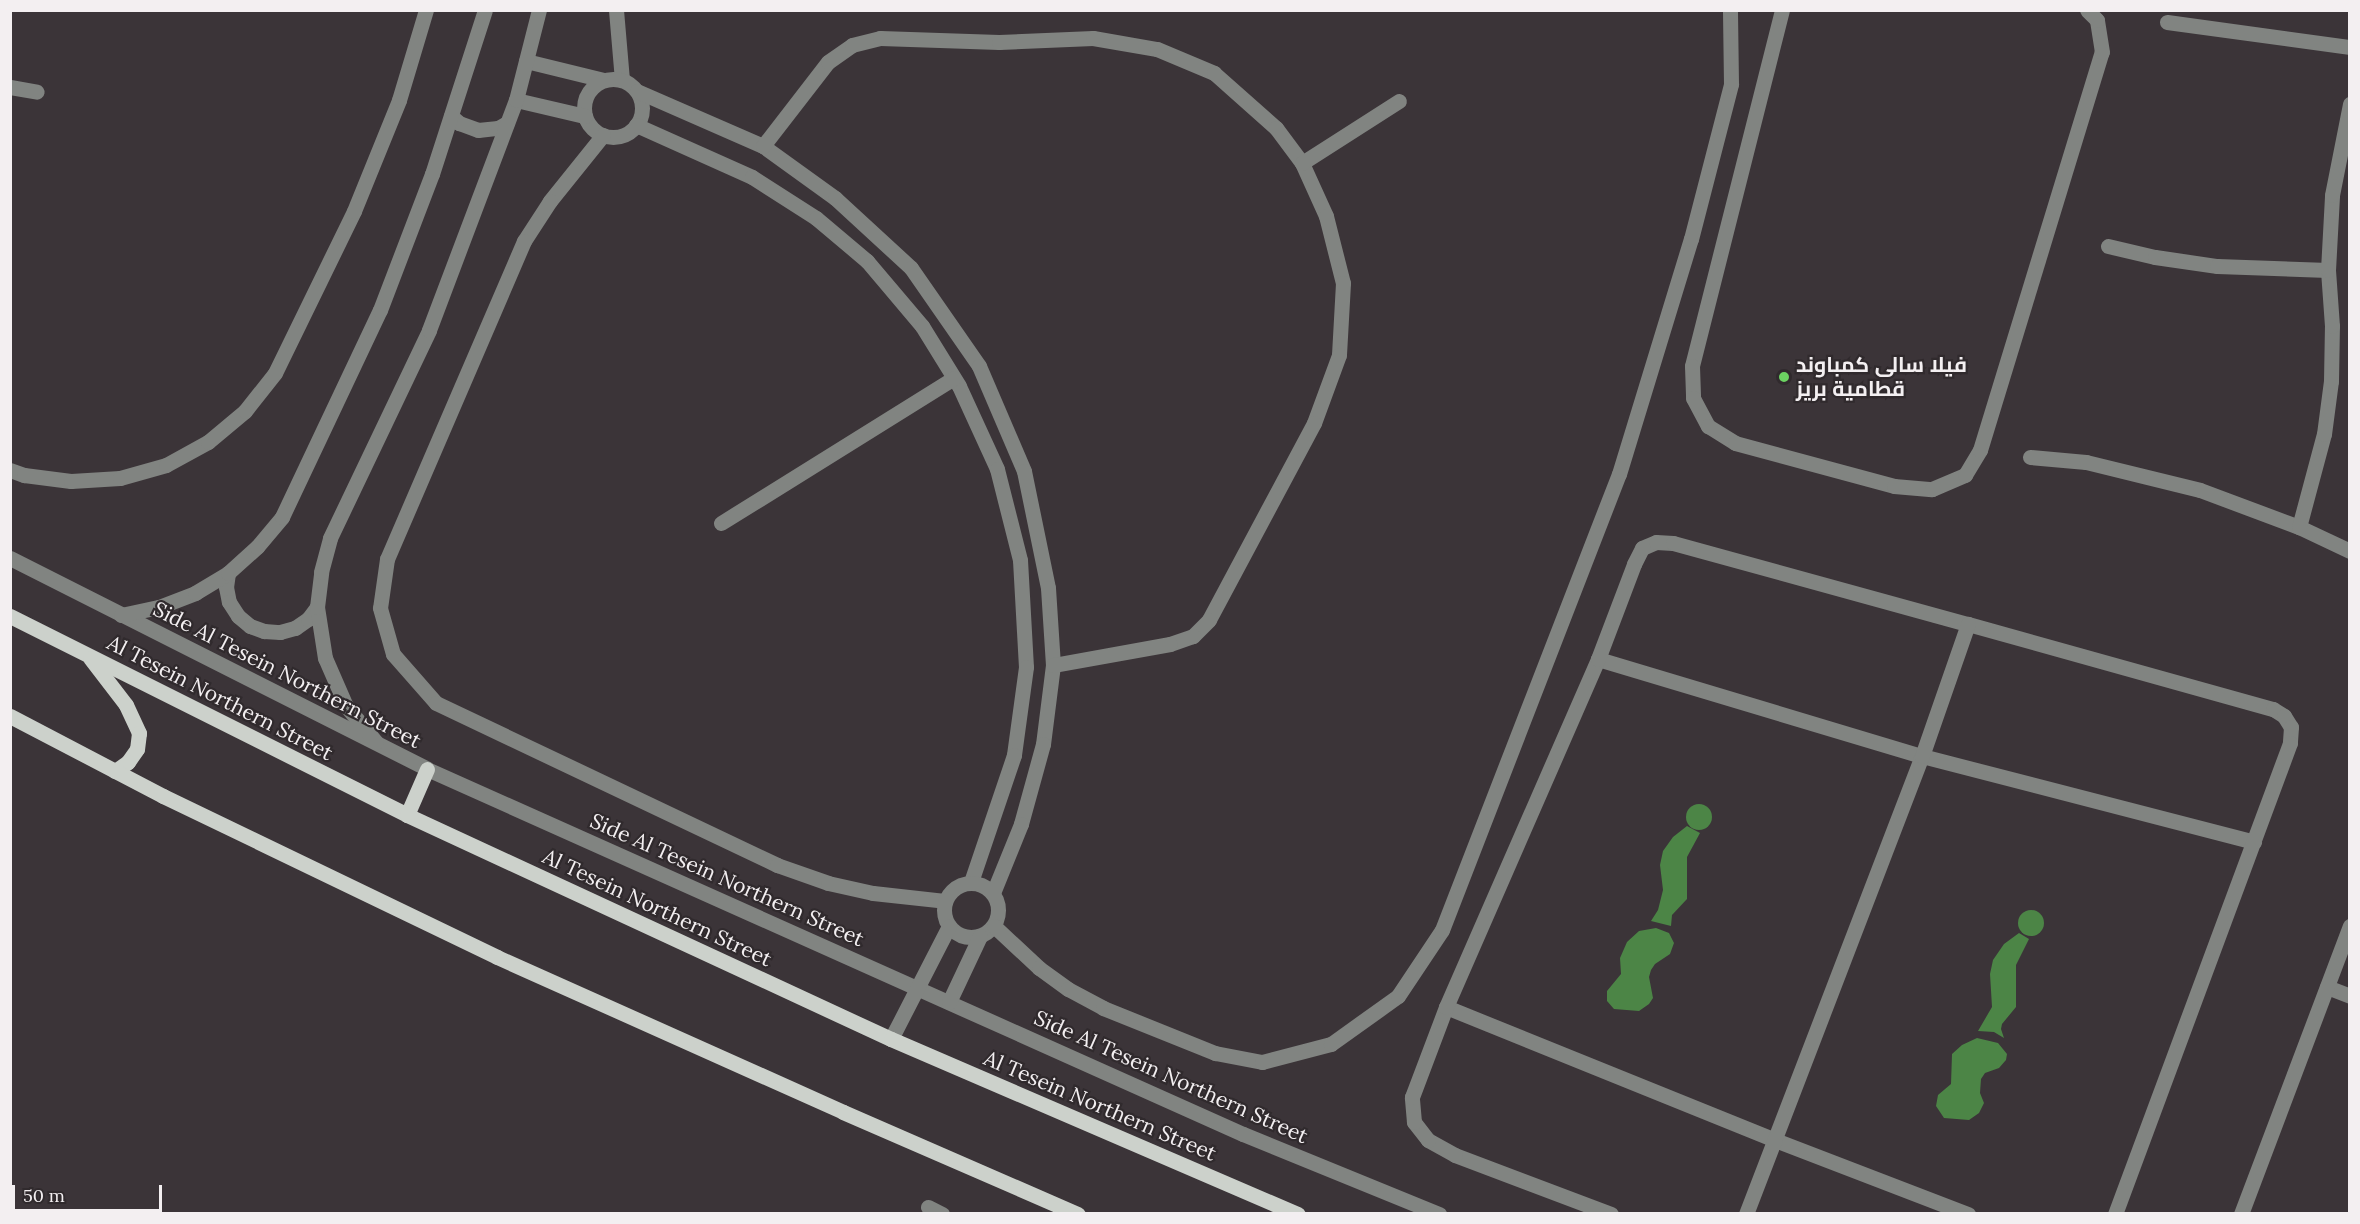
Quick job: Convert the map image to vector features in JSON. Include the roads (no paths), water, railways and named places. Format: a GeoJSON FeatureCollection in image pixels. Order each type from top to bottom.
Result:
{"type":"FeatureCollection","features":[{"type":"Feature","properties":{"kind":"main road","name":"Al Tesein Northern Street"},"geometry":{"type":"LineString","coordinates":[[10,616],[406,815],[891,1040],[1298,1214]]}},
{"type":"Feature","properties":{"kind":"main road"},"geometry":{"type":"LineString","coordinates":[[87,654],[126,705],[139,733],[137,749],[128,762],[115,771]]}},
{"type":"Feature","properties":{"kind":"main road"},"geometry":{"type":"LineString","coordinates":[[10,716],[115,771],[497,957],[1078,1214]]}},
{"type":"Feature","properties":{"kind":"main road"},"geometry":{"type":"LineString","coordinates":[[406,815],[427,769]]}},
{"type":"Feature","properties":{"kind":"street"},"geometry":{"type":"LineString","coordinates":[[10,470],[71,481],[120,478],[166,465],[208,442],[245,411],[275,373],[354,211],[399,100],[426,10]]}},
{"type":"Feature","properties":{"kind":"street"},"geometry":{"type":"LineString","coordinates":[[121,615],[159,607],[186,597],[228,573],[257,547],[282,517],[380,310],[451,116],[485,10]]}},
{"type":"Feature","properties":{"kind":"street"},"geometry":{"type":"LineString","coordinates":[[616,10],[622,80]]}},
{"type":"Feature","properties":{"kind":"street"},"geometry":{"type":"LineString","coordinates":[[994,926],[1039,968],[1068,989],[1103,1008],[1215,1053],[1262,1062],[1330,1044],[1398,996],[1442,930],[1619,474],[1691,239],[1731,84],[1730,10]]}},
{"type":"Feature","properties":{"kind":"street"},"geometry":{"type":"LineString","coordinates":[[1782,10],[1692,366],[1693,399],[1708,426],[1735,443],[1894,486],[1932,489],[1965,475],[1980,450],[2102,52],[2097,20],[2087,10]]}},
{"type":"Feature","properties":{"kind":"street"},"geometry":{"type":"LineString","coordinates":[[380,746],[346,706],[325,658],[317,607],[321,572],[330,538],[429,330],[516,100],[534,15]]}},
{"type":"Feature","properties":{"kind":"street"},"geometry":{"type":"LineString","coordinates":[[2167,22],[2349,47]]}},
{"type":"Feature","properties":{"kind":"street"},"geometry":{"type":"LineString","coordinates":[[763,146],[828,62],[852,45],[880,39],[999,42],[1093,38],[1157,49],[1215,73],[1276,128],[1302,163],[1326,216],[1342,283],[1339,355],[1314,423],[1209,620],[1193,636],[1170,644],[1053,665]]}},
{"type":"Feature","properties":{"kind":"street"},"geometry":{"type":"LineString","coordinates":[[526,61],[604,80],[622,80],[637,91],[763,146],[835,198],[911,268],[979,366],[1024,471],[1048,588],[1053,665],[1043,744],[1021,824],[993,893]]}},
{"type":"Feature","properties":{"kind":"street"},"geometry":{"type":"LineString","coordinates":[[604,80],[589,90],[583,107],[589,125],[603,135],[621,136],[636,125],[642,108],[637,91]]}},
{"type":"Feature","properties":{"kind":"street"},"geometry":{"type":"LineString","coordinates":[[10,87],[37,92]]}},
{"type":"Feature","properties":{"kind":"street"},"geometry":{"type":"LineString","coordinates":[[516,100],[585,116]]}},
{"type":"Feature","properties":{"kind":"street"},"geometry":{"type":"LineString","coordinates":[[1302,163],[1400,101]]}},
{"type":"Feature","properties":{"kind":"street"},"geometry":{"type":"LineString","coordinates":[[2299,527],[2324,434],[2331,381],[2332,326],[2328,270],[2332,195],[2349,104]]}},
{"type":"Feature","properties":{"kind":"street"},"geometry":{"type":"LineString","coordinates":[[451,116],[459,123],[478,130],[498,128],[507,123]]}},
{"type":"Feature","properties":{"kind":"street"},"geometry":{"type":"LineString","coordinates":[[636,125],[752,177],[816,218],[867,261],[922,326],[954,378],[997,469],[1020,560],[1026,667],[1014,755],[971,882]]}},
{"type":"Feature","properties":{"kind":"street"},"geometry":{"type":"LineString","coordinates":[[603,135],[550,201],[524,241],[387,559],[380,608],[393,654],[436,703],[777,865],[828,883],[873,893],[945,901]]}},
{"type":"Feature","properties":{"kind":"street"},"geometry":{"type":"LineString","coordinates":[[2108,246],[2155,257],[2217,266],[2328,270]]}},
{"type":"Feature","properties":{"kind":"street"},"geometry":{"type":"LineString","coordinates":[[721,523],[954,378]]}},
{"type":"Feature","properties":{"kind":"street"},"geometry":{"type":"LineString","coordinates":[[2030,457],[2085,462],[2200,490],[2299,527],[2349,551]]}},
{"type":"Feature","properties":{"kind":"street"},"geometry":{"type":"LineString","coordinates":[[1611,1214],[1455,1155],[1428,1140],[1414,1122],[1412,1097],[1446,1007],[1598,659],[1638,556],[1642,548],[1656,542],[1673,543],[1968,624],[2273,709],[2284,716],[2291,727],[2290,743],[2115,1214]]}},
{"type":"Feature","properties":{"kind":"street","name":"Side Al Tesein Northern Street"},"geometry":{"type":"LineString","coordinates":[[10,558],[427,769],[1242,1134],[1439,1214]]}},
{"type":"Feature","properties":{"kind":"street"},"geometry":{"type":"LineString","coordinates":[[228,573],[226,587],[229,602],[238,616],[250,626],[264,631],[280,632],[295,628],[308,619],[317,607]]}},
{"type":"Feature","properties":{"kind":"street"},"geometry":{"type":"LineString","coordinates":[[1746,1214],[1922,756],[1968,624]]}},
{"type":"Feature","properties":{"kind":"street"},"geometry":{"type":"LineString","coordinates":[[1598,659],[1922,756],[2254,842]]}},
{"type":"Feature","properties":{"kind":"street"},"geometry":{"type":"LineString","coordinates":[[949,1002],[980,936],[994,926],[999,909],[993,893],[987,887],[971,882],[955,888],[945,901],[945,918],[949,926],[963,936],[980,936]]}},
{"type":"Feature","properties":{"kind":"street"},"geometry":{"type":"LineString","coordinates":[[891,1040],[949,926]]}},
{"type":"Feature","properties":{"kind":"street"},"geometry":{"type":"LineString","coordinates":[[2241,1214],[2349,926]]}},
{"type":"Feature","properties":{"kind":"street"},"geometry":{"type":"LineString","coordinates":[[2327,987],[2349,996]]}},
{"type":"Feature","properties":{"kind":"street"},"geometry":{"type":"LineString","coordinates":[[1446,1007],[1774,1140],[1968,1214]]}},
{"type":"Feature","properties":{"kind":"street"},"geometry":{"type":"LineString","coordinates":[[928,1207],[942,1214]]}},
{"type":"Feature","properties":{"kind":"place","name":"فيلا سالى كمباوند قطامية بريز"},"geometry":{"type":"Point","coordinates":[1784,377]}}]}
